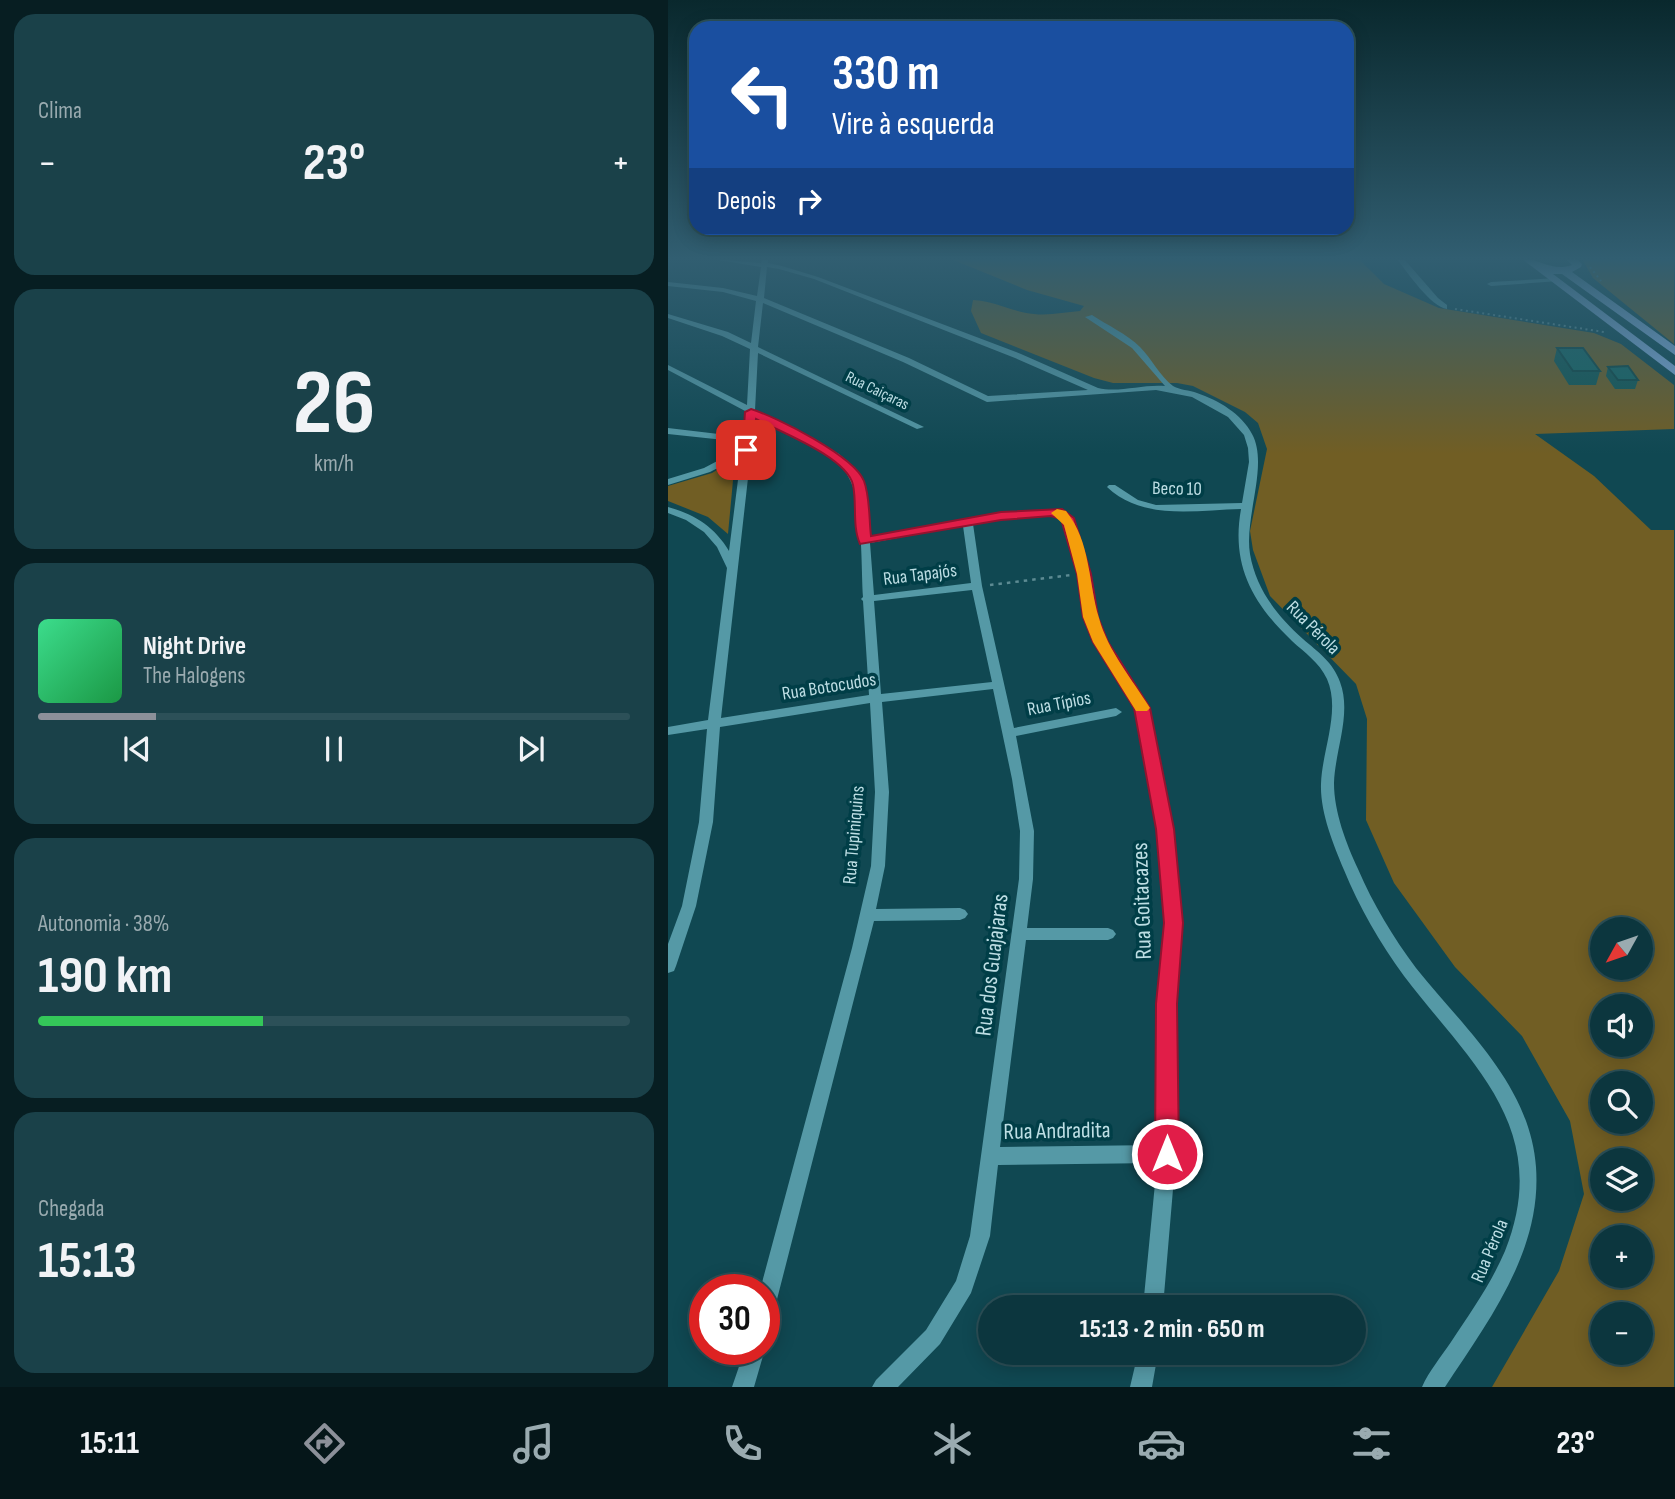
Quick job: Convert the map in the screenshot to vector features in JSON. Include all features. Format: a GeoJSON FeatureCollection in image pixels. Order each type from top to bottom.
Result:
{"type":"FeatureCollection","features":[{"type":"Feature","properties":{"kind":"main road"},"geometry":{"type":"LineString","coordinates":[[1616,324],[1674,372]]}},
{"type":"Feature","properties":{"kind":"main road"},"geometry":{"type":"LineString","coordinates":[[1638,324],[1674,352]]}},
{"type":"Feature","properties":{"kind":"street","name":"Rua Caiçaras"},"geometry":{"type":"LineString","coordinates":[[692,324],[725,334],[919,427]]}},
{"type":"Feature","properties":{"kind":"street"},"geometry":{"type":"LineString","coordinates":[[668,966],[688,906],[706,822],[714,725],[751,412],[754,348],[758,324]]}},
{"type":"Feature","properties":{"kind":"street"},"geometry":{"type":"LineString","coordinates":[[819,324],[905,360],[987,399],[1104,392]]}},
{"type":"Feature","properties":{"kind":"street","name":"Rua Pérola"},"geometry":{"type":"LineString","coordinates":[[932,324],[1104,392],[1170,387],[1203,399],[1244,426],[1252,441],[1253,460],[1243,535],[1255,590],[1271,615],[1327,667],[1336,688],[1337,717],[1325,774],[1329,803],[1363,896],[1383,934],[1411,973],[1476,1047],[1514,1107],[1527,1166],[1524,1220],[1510,1265],[1485,1310],[1433,1387]]}},
{"type":"Feature","properties":{"kind":"street"},"geometry":{"type":"LineString","coordinates":[[1100,324],[1135,346],[1170,387]]}},
{"type":"Feature","properties":{"kind":"street","name":"Rua Tupiniquins"},"geometry":{"type":"LineString","coordinates":[[668,367],[836,456],[851,469],[859,482],[883,792],[878,866],[774,1274]]}},
{"type":"Feature","properties":{"kind":"street"},"geometry":{"type":"LineString","coordinates":[[668,431],[746,445]]}},
{"type":"Feature","properties":{"kind":"street"},"geometry":{"type":"LineString","coordinates":[[668,482],[707,470],[746,445]]}},
{"type":"Feature","properties":{"kind":"street","name":"Beco 10"},"geometry":{"type":"LineString","coordinates":[[1112,487],[1135,502],[1155,508],[1246,506]]}},
{"type":"Feature","properties":{"kind":"street"},"geometry":{"type":"LineString","coordinates":[[668,510],[696,521],[714,534],[726,552],[733,570]]}},
{"type":"Feature","properties":{"kind":"street","name":"Rua Goitacazes"},"geometry":{"type":"LineString","coordinates":[[967,521],[1062,513],[1071,525],[1084,574],[1091,617],[1100,642],[1142,708],[1165,829],[1173,923],[1167,1004],[1167,1154],[1154,1295]]}},
{"type":"Feature","properties":{"kind":"street"},"geometry":{"type":"LineString","coordinates":[[865,541],[967,521]]}},
{"type":"Feature","properties":{"kind":"street","name":"Rua dos Guajajaras"},"geometry":{"type":"LineString","coordinates":[[883,1387],[933,1337],[964,1286],[980,1236],[1026,879],[1027,831],[1010,733],[997,685],[977,586],[967,521]]}},
{"type":"Feature","properties":{"kind":"street","name":"Rua Tapajós"},"geometry":{"type":"LineString","coordinates":[[867,599],[977,586]]}},
{"type":"Feature","properties":{"kind":"street","name":"Rua Botocudos"},"geometry":{"type":"LineString","coordinates":[[668,731],[877,698],[997,685]]}},
{"type":"Feature","properties":{"kind":"street","name":"Rua Típios"},"geometry":{"type":"LineString","coordinates":[[1010,733],[1116,712]]}},
{"type":"Feature","properties":{"kind":"street"},"geometry":{"type":"LineString","coordinates":[[867,915],[960,914]]}},
{"type":"Feature","properties":{"kind":"street"},"geometry":{"type":"LineString","coordinates":[[1020,934],[1108,934]]}},
{"type":"Feature","properties":{"kind":"street","name":"Rua Andradita"},"geometry":{"type":"LineString","coordinates":[[991,1156],[1167,1154]]}},
{"type":"Feature","properties":{"kind":"street"},"geometry":{"type":"LineString","coordinates":[[743,1387],[749,1365]]}},
{"type":"Feature","properties":{"kind":"street"},"geometry":{"type":"LineString","coordinates":[[1141,1387],[1146,1365]]}},
{"type":"Feature","properties":{"kind":"path"},"geometry":{"type":"LineString","coordinates":[[1548,324],[1631,337]]}},
{"type":"Feature","properties":{"kind":"path"},"geometry":{"type":"LineString","coordinates":[[977,586],[1084,574]]}},
{"type":"Feature","properties":{"kind":"shaded area"},"geometry":{"type":"Polygon","coordinates":[[[977,324],[1537,324],[1594,333],[1621,344],[1674,385],[1674,429],[1535,434],[1594,476],[1651,530],[1674,530],[1674,1387],[1492,1387],[1559,1271],[1584,1194],[1570,1121],[1522,1036],[1455,967],[1394,883],[1366,820],[1367,719],[1356,684],[1270,596],[1253,550],[1250,531],[1267,449],[1258,423],[1245,412],[1193,386],[1177,383],[1113,383],[981,333],[977,324]]]}},
{"type":"Feature","properties":{"kind":"shaded area"},"geometry":{"type":"Polygon","coordinates":[[[1649,324],[1674,324],[1674,344],[1649,324]]]}},
{"type":"Feature","properties":{"kind":"shaded area"},"geometry":{"type":"Polygon","coordinates":[[[735,459],[728,534],[708,517],[668,501],[668,486],[712,473],[735,459]]]}},
{"type":"Feature","properties":{"kind":"building"},"geometry":{"type":"Polygon","coordinates":[[[1557,348],[1583,348],[1600,371],[1573,371],[1557,348]]]}},
{"type":"Feature","properties":{"kind":"building"},"geometry":{"type":"Polygon","coordinates":[[[1628,366],[1638,380],[1618,380],[1608,367],[1628,366]]]}},
{"type":"Feature","properties":{"kind":"slow traffic"},"geometry":{"type":"LineString","coordinates":[[1057,513],[1062,513],[1071,525],[1084,574],[1091,617],[1100,642],[1141,708]]}},
{"type":"Feature","properties":{"kind":"route"},"geometry":{"type":"LineString","coordinates":[[746,450],[751,412],[836,456],[851,469],[859,482],[865,541],[1001,516],[1051,512],[1062,513],[1067,518],[1084,574],[1091,617],[1100,642],[1142,708],[1165,829],[1173,923],[1167,1004],[1167,1154]]}}]}
